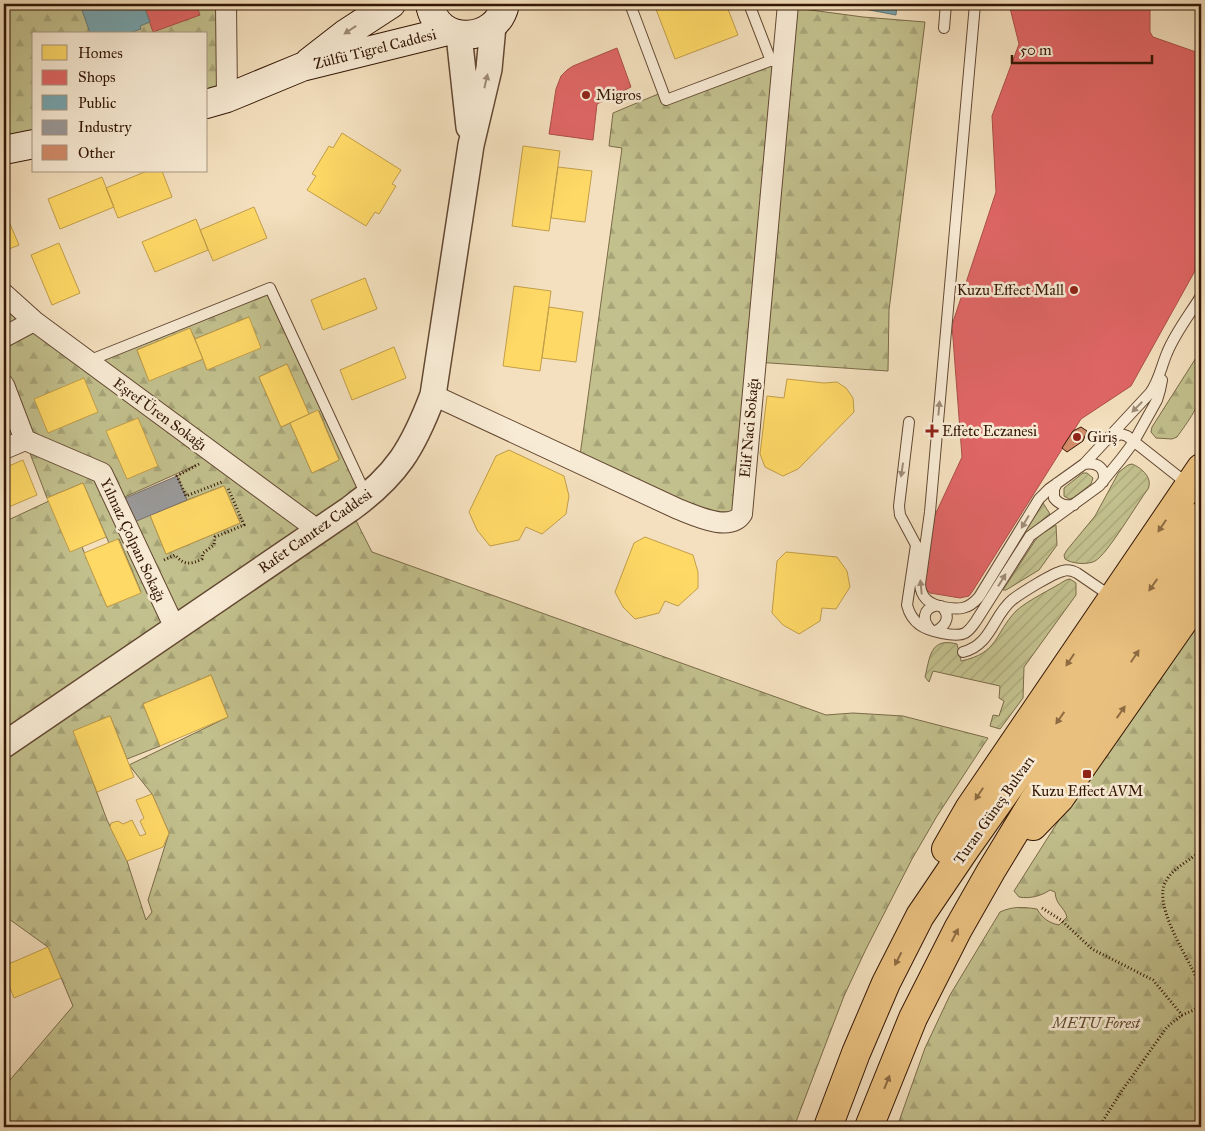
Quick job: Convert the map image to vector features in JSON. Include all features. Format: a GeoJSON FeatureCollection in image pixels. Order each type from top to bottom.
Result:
{"type":"FeatureCollection","features":[{"type":"Feature","properties":{"kind":"main road","name":"Zülfü Tigrel Caddesi"},"geometry":{"type":"LineString","coordinates":[[302,67],[345,34],[391,4]]}},
{"type":"Feature","properties":{"kind":"main road"},"geometry":{"type":"LineString","coordinates":[[430,4],[434,17],[440,25],[454,33]]}},
{"type":"Feature","properties":{"kind":"main road"},"geometry":{"type":"LineString","coordinates":[[499,15],[526,4]]}},
{"type":"Feature","properties":{"kind":"main road","name":"Zülfü Tigrel Caddesi"},"geometry":{"type":"LineString","coordinates":[[216,101],[302,67],[454,33],[471,36],[483,32],[499,15]]}},
{"type":"Feature","properties":{"kind":"main road"},"geometry":{"type":"LineString","coordinates":[[4,150],[32,144]]}},
{"type":"Feature","properties":{"kind":"main road"},"geometry":{"type":"LineString","coordinates":[[920,916],[942,857],[969,809],[1195,477]]}},
{"type":"Feature","properties":{"kind":"main road","name":"Turan Güneş Bulvarı"},"geometry":{"type":"LineString","coordinates":[[828,1127],[856,1053],[886,983],[920,916],[1201,516]]}},
{"type":"Feature","properties":{"kind":"main road","name":"Turan Güneş Bulvarı"},"geometry":{"type":"LineString","coordinates":[[869,1127],[913,1018],[958,929],[991,871],[1033,802],[1201,561]]}},
{"type":"Feature","properties":{"kind":"main road"},"geometry":{"type":"LineString","coordinates":[[991,871],[1060,798],[1201,596]]}},
{"type":"Feature","properties":{"kind":"street"},"geometry":{"type":"LineString","coordinates":[[216,101],[226,4]]}},
{"type":"Feature","properties":{"kind":"street","name":"Elif Naci Sokağı"},"geometry":{"type":"LineString","coordinates":[[433,395],[678,509],[708,520],[734,522],[738,519],[742,514],[777,58],[788,4]]}},
{"type":"Feature","properties":{"kind":"street","name":"Rafet Canıtez Caddesi"},"geometry":{"type":"LineString","coordinates":[[4,745],[319,531],[367,496],[384,481],[404,457],[421,426],[433,395],[471,145],[489,69],[499,15]]}},
{"type":"Feature","properties":{"kind":"street","name":"Rafet Canıtez Caddesi"},"geometry":{"type":"LineString","coordinates":[[454,33],[471,145]]}},
{"type":"Feature","properties":{"kind":"street","name":"Eşref Üren Sokağı"},"geometry":{"type":"LineString","coordinates":[[4,294],[34,321],[319,531]]}},
{"type":"Feature","properties":{"kind":"street"},"geometry":{"type":"LineString","coordinates":[[4,337],[34,321]]}},
{"type":"Feature","properties":{"kind":"street"},"geometry":{"type":"LineString","coordinates":[[4,385],[25,440],[4,449]]}},
{"type":"Feature","properties":{"kind":"street","name":"Yılmaz Çolpan Sokağı"},"geometry":{"type":"LineString","coordinates":[[25,440],[102,473],[174,628]]}},
{"type":"Feature","properties":{"kind":"lane"},"geometry":{"type":"LineString","coordinates":[[630,4],[666,100],[777,58],[749,4]]}},
{"type":"Feature","properties":{"kind":"lane"},"geometry":{"type":"LineString","coordinates":[[944,28],[946,4]]}},
{"type":"Feature","properties":{"kind":"lane"},"geometry":{"type":"LineString","coordinates":[[975,4],[930,512],[920,584],[920,591],[928,602],[956,610],[964,609],[976,602],[1039,499],[1057,483],[1084,464],[1150,393],[1158,380],[1166,354],[1201,296]]}},
{"type":"Feature","properties":{"kind":"lane"},"geometry":{"type":"LineString","coordinates":[[88,361],[270,288],[367,496]]}},
{"type":"Feature","properties":{"kind":"lane"},"geometry":{"type":"LineString","coordinates":[[909,422],[898,506],[900,515],[916,545],[907,605],[913,618],[919,625],[949,635],[958,635],[970,628],[1030,536],[1092,492],[1103,482],[1133,443],[1157,400],[1163,366]]}},
{"type":"Feature","properties":{"kind":"lane"},"geometry":{"type":"LineString","coordinates":[[1104,442],[1121,434],[1127,436],[1133,443],[1195,477]]}},
{"type":"Feature","properties":{"kind":"lane"},"geometry":{"type":"LineString","coordinates":[[1084,464],[1100,466],[1104,476],[1103,482]]}},
{"type":"Feature","properties":{"kind":"lane"},"geometry":{"type":"LineString","coordinates":[[1057,483],[1054,489],[1054,498],[1066,506],[1074,505]]}},
{"type":"Feature","properties":{"kind":"lane"},"geometry":{"type":"LineString","coordinates":[[963,652],[983,642],[1012,600],[1061,571],[1078,573],[1113,597]]}},
{"type":"Feature","properties":{"kind":"lane"},"geometry":{"type":"LineString","coordinates":[[933,630],[944,626],[948,620],[946,612],[938,606]]}},
{"type":"Feature","properties":{"kind":"lane"},"geometry":{"type":"LineString","coordinates":[[933,630],[926,624],[924,616],[927,610],[938,606]]}},
{"type":"Feature","properties":{"kind":"path"},"geometry":{"type":"LineString","coordinates":[[175,555],[184,563],[190,564],[202,559],[203,553],[214,545],[215,537],[244,525],[225,481],[186,496],[177,476]]}},
{"type":"Feature","properties":{"kind":"path"},"geometry":{"type":"LineString","coordinates":[[1201,851],[1173,872],[1165,882],[1162,894],[1170,928],[1192,969],[1201,992]]}},
{"type":"Feature","properties":{"kind":"path"},"geometry":{"type":"LineString","coordinates":[[1042,908],[1062,920],[1092,949],[1153,980],[1182,1015]]}},
{"type":"Feature","properties":{"kind":"path"},"geometry":{"type":"LineString","coordinates":[[1099,1127],[1121,1092],[1168,1027],[1182,1015],[1201,1008]]}},
{"type":"Feature","properties":{"kind":"green space"},"geometry":{"type":"Polygon","coordinates":[[[4,4],[226,4],[227,98],[208,103],[208,32],[32,32],[32,144],[4,150],[4,4]]]}},
{"type":"Feature","properties":{"kind":"green space"},"geometry":{"type":"Polygon","coordinates":[[[788,7],[863,17],[925,22],[889,310],[888,371],[755,362],[735,522],[579,463],[622,148],[609,146],[613,113],[663,92],[666,100],[783,56],[788,7]]]}},
{"type":"Feature","properties":{"kind":"green space"},"geometry":{"type":"Polygon","coordinates":[[[270,288],[367,497],[350,509],[372,552],[826,715],[853,713],[903,716],[988,738],[937,816],[912,859],[866,949],[844,996],[794,1127],[4,1127],[4,1087],[73,1006],[48,947],[9,919],[4,906],[4,522],[49,501],[82,547],[107,607],[141,592],[119,539],[109,543],[83,483],[47,498],[4,385],[4,294],[88,361],[270,288]],[[249,317],[195,339],[190,329],[137,350],[149,380],[203,359],[207,370],[249,317]],[[287,364],[259,377],[281,427],[290,423],[312,473],[339,460],[319,411],[309,414],[287,364]],[[196,465],[116,501],[150,515],[166,554],[240,523],[224,486],[187,500],[177,476],[196,465]],[[211,675],[143,704],[160,746],[127,759],[110,716],[74,731],[107,820],[127,861],[146,920],[152,912],[148,900],[169,833],[152,794],[129,765],[228,717],[211,675]]]}},
{"type":"Feature","properties":{"kind":"green space"},"geometry":{"type":"Polygon","coordinates":[[[1201,350],[1200,392],[1194,412],[1177,437],[1172,439],[1156,438],[1151,432],[1152,427],[1201,350]]]}},
{"type":"Feature","properties":{"kind":"green space"},"geometry":{"type":"Polygon","coordinates":[[[1132,464],[1148,477],[1148,489],[1107,549],[1092,562],[1076,563],[1065,559],[1064,555],[1067,550],[1095,516],[1119,472],[1132,464]]]}},
{"type":"Feature","properties":{"kind":"green space"},"geometry":{"type":"Polygon","coordinates":[[[1083,473],[1087,473],[1093,478],[1091,484],[1073,498],[1069,499],[1064,496],[1064,488],[1083,473]]]}},
{"type":"Feature","properties":{"kind":"green space"},"geometry":{"type":"Polygon","coordinates":[[[1043,503],[1050,514],[1025,534],[1024,533],[1043,503]]]}},
{"type":"Feature","properties":{"kind":"green space"},"geometry":{"type":"Polygon","coordinates":[[[1056,525],[1057,545],[1039,570],[1003,590],[1038,536],[1056,525]]]}},
{"type":"Feature","properties":{"kind":"green space"},"geometry":{"type":"Polygon","coordinates":[[[1070,579],[1076,583],[1076,595],[1024,667],[1023,698],[1000,729],[990,726],[993,715],[999,716],[1004,701],[999,698],[1000,686],[933,671],[929,682],[925,677],[930,656],[936,646],[941,643],[957,644],[961,661],[983,653],[995,642],[1016,611],[1033,599],[1070,579]]]}},
{"type":"Feature","properties":{"kind":"green space","name":"METU Forest"},"geometry":{"type":"Polygon","coordinates":[[[1201,617],[1201,1127],[897,1127],[925,1048],[950,995],[1000,912],[1018,907],[1037,909],[1046,920],[1059,925],[1067,917],[1058,903],[1055,892],[1050,890],[1043,894],[1023,898],[1019,897],[1014,891],[1066,809],[1201,617]]]}},
{"type":"Feature","properties":{"kind":"building: Homes"},"geometry":{"type":"Polygon","coordinates":[[[654,4],[726,4],[738,35],[675,59],[654,4]]]}},
{"type":"Feature","properties":{"kind":"building: Homes"},"geometry":{"type":"Polygon","coordinates":[[[824,4],[859,4],[859,8],[824,4]]]}},
{"type":"Feature","properties":{"kind":"building: Homes"},"geometry":{"type":"Polygon","coordinates":[[[342,133],[401,170],[392,184],[396,186],[379,214],[375,212],[366,226],[307,190],[316,176],[312,174],[329,146],[333,148],[342,133]]]}},
{"type":"Feature","properties":{"kind":"building: Homes"},"geometry":{"type":"Polygon","coordinates":[[[523,146],[560,151],[549,231],[512,226],[523,146]]]}},
{"type":"Feature","properties":{"kind":"building: Homes"},"geometry":{"type":"Polygon","coordinates":[[[558,167],[592,171],[585,222],[551,218],[558,167]]]}},
{"type":"Feature","properties":{"kind":"building: Homes"},"geometry":{"type":"Polygon","coordinates":[[[145,172],[162,172],[172,197],[118,218],[106,188],[145,172]]]}},
{"type":"Feature","properties":{"kind":"building: Homes"},"geometry":{"type":"Polygon","coordinates":[[[102,177],[114,207],[60,229],[48,199],[102,177]]]}},
{"type":"Feature","properties":{"kind":"building: Homes"},"geometry":{"type":"Polygon","coordinates":[[[254,207],[267,238],[213,261],[200,230],[254,207]]]}},
{"type":"Feature","properties":{"kind":"building: Homes"},"geometry":{"type":"Polygon","coordinates":[[[4,210],[19,245],[4,251],[4,210]]]}},
{"type":"Feature","properties":{"kind":"building: Homes"},"geometry":{"type":"Polygon","coordinates":[[[196,219],[208,250],[155,272],[142,242],[196,219]]]}},
{"type":"Feature","properties":{"kind":"building: Homes"},"geometry":{"type":"Polygon","coordinates":[[[59,243],[80,293],[52,305],[31,255],[59,243]]]}},
{"type":"Feature","properties":{"kind":"building: Homes"},"geometry":{"type":"Polygon","coordinates":[[[365,278],[377,309],[323,330],[311,300],[365,278]]]}},
{"type":"Feature","properties":{"kind":"building: Homes"},"geometry":{"type":"Polygon","coordinates":[[[514,286],[551,291],[540,371],[503,366],[514,286]]]}},
{"type":"Feature","properties":{"kind":"building: Homes"},"geometry":{"type":"Polygon","coordinates":[[[549,307],[583,312],[576,362],[542,358],[549,307]]]}},
{"type":"Feature","properties":{"kind":"building: Homes"},"geometry":{"type":"Polygon","coordinates":[[[249,317],[261,348],[207,370],[195,339],[249,317]]]}},
{"type":"Feature","properties":{"kind":"building: Homes"},"geometry":{"type":"Polygon","coordinates":[[[190,328],[203,359],[149,381],[137,350],[190,328]]]}},
{"type":"Feature","properties":{"kind":"building: Homes"},"geometry":{"type":"Polygon","coordinates":[[[394,347],[406,378],[352,400],[340,370],[394,347]]]}},
{"type":"Feature","properties":{"kind":"building: Homes"},"geometry":{"type":"Polygon","coordinates":[[[287,364],[309,414],[281,427],[259,377],[287,364]]]}},
{"type":"Feature","properties":{"kind":"building: Homes"},"geometry":{"type":"Polygon","coordinates":[[[84,378],[98,412],[48,433],[34,399],[84,378]]]}},
{"type":"Feature","properties":{"kind":"building: Homes"},"geometry":{"type":"Polygon","coordinates":[[[787,379],[824,383],[837,382],[846,388],[853,398],[854,412],[798,469],[783,476],[765,467],[760,454],[767,396],[784,398],[787,379]]]}},
{"type":"Feature","properties":{"kind":"building: Homes"},"geometry":{"type":"Polygon","coordinates":[[[318,410],[339,460],[312,473],[290,423],[318,410]]]}},
{"type":"Feature","properties":{"kind":"building: Homes"},"geometry":{"type":"Polygon","coordinates":[[[138,418],[158,466],[127,479],[106,431],[138,418]]]}},
{"type":"Feature","properties":{"kind":"building: Homes"},"geometry":{"type":"Polygon","coordinates":[[[509,450],[564,476],[569,496],[566,514],[542,534],[526,527],[519,540],[490,546],[477,530],[469,512],[496,456],[509,450]]]}},
{"type":"Feature","properties":{"kind":"building: Homes"},"geometry":{"type":"Polygon","coordinates":[[[23,460],[37,495],[4,509],[4,468],[23,460]]]}},
{"type":"Feature","properties":{"kind":"building: Homes"},"geometry":{"type":"Polygon","coordinates":[[[83,483],[106,537],[70,552],[47,498],[83,483]]]}},
{"type":"Feature","properties":{"kind":"building: Homes"},"geometry":{"type":"Polygon","coordinates":[[[224,486],[240,523],[166,554],[150,515],[224,486]]]}},
{"type":"Feature","properties":{"kind":"building: Homes"},"geometry":{"type":"Polygon","coordinates":[[[645,537],[693,555],[698,572],[698,588],[678,606],[665,601],[659,613],[635,619],[623,607],[615,592],[634,543],[645,537]]]}},
{"type":"Feature","properties":{"kind":"building: Homes"},"geometry":{"type":"Polygon","coordinates":[[[118,539],[141,593],[107,607],[84,553],[118,539]]]}},
{"type":"Feature","properties":{"kind":"building: Homes"},"geometry":{"type":"Polygon","coordinates":[[[786,552],[837,557],[847,571],[850,587],[836,609],[822,608],[820,621],[799,634],[783,625],[772,613],[777,561],[786,552]]]}},
{"type":"Feature","properties":{"kind":"building: Homes"},"geometry":{"type":"Polygon","coordinates":[[[211,675],[228,717],[160,746],[143,704],[211,675]]]}},
{"type":"Feature","properties":{"kind":"building: Homes"},"geometry":{"type":"Polygon","coordinates":[[[110,716],[134,777],[97,792],[73,731],[110,716]]]}},
{"type":"Feature","properties":{"kind":"building: Homes"},"geometry":{"type":"Polygon","coordinates":[[[152,794],[169,833],[163,847],[127,861],[110,827],[111,823],[118,821],[123,824],[132,820],[140,836],[146,834],[140,821],[144,818],[136,800],[152,794]]]}},
{"type":"Feature","properties":{"kind":"building: Homes"},"geometry":{"type":"Polygon","coordinates":[[[4,906],[9,919],[4,921],[4,906]]]}},
{"type":"Feature","properties":{"kind":"building: Homes"},"geometry":{"type":"Polygon","coordinates":[[[48,947],[61,978],[14,998],[4,973],[4,966],[48,947]]]}},
{"type":"Feature","properties":{"kind":"building: Shops"},"geometry":{"type":"Polygon","coordinates":[[[143,4],[196,4],[200,15],[153,32],[143,4]]]}},
{"type":"Feature","properties":{"kind":"building: Shops","name":"Kuzu Effect Mall"},"geometry":{"type":"Polygon","coordinates":[[[1009,4],[1150,4],[1150,32],[1153,37],[1196,52],[1201,50],[1201,260],[1131,386],[1081,419],[972,592],[969,596],[960,598],[930,593],[926,589],[924,582],[935,515],[962,457],[952,325],[996,192],[992,116],[1019,44],[1009,4]]]}},
{"type":"Feature","properties":{"kind":"building: Shops"},"geometry":{"type":"Polygon","coordinates":[[[617,48],[631,87],[597,104],[593,140],[549,134],[556,89],[561,76],[573,66],[617,48]]]}},
{"type":"Feature","properties":{"kind":"building: Public"},"geometry":{"type":"Polygon","coordinates":[[[85,4],[143,4],[150,22],[140,26],[141,29],[132,32],[90,32],[81,7],[86,6],[85,4]]]}},
{"type":"Feature","properties":{"kind":"building: Public"},"geometry":{"type":"Polygon","coordinates":[[[859,4],[897,4],[896,15],[859,8],[859,4]]]}},
{"type":"Feature","properties":{"kind":"building: Industry"},"geometry":{"type":"Polygon","coordinates":[[[177,476],[187,500],[127,525],[116,502],[177,476]]]}},
{"type":"Feature","properties":{"kind":"building: Other","name":"Giriş"},"geometry":{"type":"Polygon","coordinates":[[[1081,427],[1087,431],[1083,441],[1067,452],[1062,448],[1073,431],[1081,427]]]}},
{"type":"Feature","properties":{"kind":"place","name":"Migros"},"geometry":{"type":"Point","coordinates":[586,95]}},
{"type":"Feature","properties":{"kind":"place","name":"Kuzu Effect Mall"},"geometry":{"type":"Point","coordinates":[1074,290]}},
{"type":"Feature","properties":{"kind":"place","name":"Effetc Eczanesi"},"geometry":{"type":"Point","coordinates":[932,431]}},
{"type":"Feature","properties":{"kind":"place","name":"Giriş"},"geometry":{"type":"Point","coordinates":[1077,437]}},
{"type":"Feature","properties":{"kind":"place","name":"Kuzu Effect AVM"},"geometry":{"type":"Point","coordinates":[1087,774]}}]}
